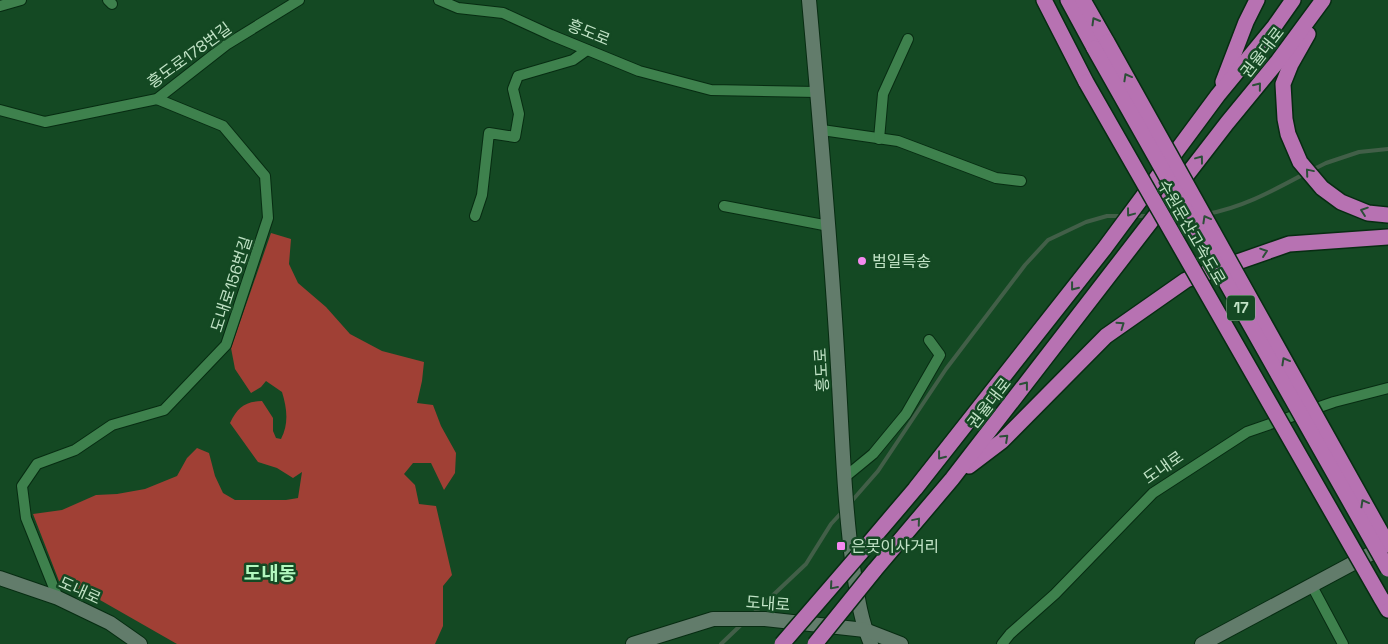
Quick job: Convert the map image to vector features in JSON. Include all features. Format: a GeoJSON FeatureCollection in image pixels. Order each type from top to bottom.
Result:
{"type":"FeatureCollection","features":[{"type":"Feature","properties":{"kind":"highway","name":"수원문산고속도로"},"geometry":{"type":"LineString","coordinates":[[1044,0],[1086,82],[1384,604]]}},
{"type":"Feature","properties":{"kind":"highway","name":"수원문산고속도로"},"geometry":{"type":"LineString","coordinates":[[1068,0],[1100,45],[1388,569]]}},
{"type":"Feature","properties":{"kind":"highway"},"geometry":{"type":"LineString","coordinates":[[1083,0],[1100,45],[1388,545]]}},
{"type":"Feature","properties":{"kind":"highway"},"geometry":{"type":"LineString","coordinates":[[1218,95],[1246,22],[1257,0]]}},
{"type":"Feature","properties":{"kind":"highway","name":"권율대로"},"geometry":{"type":"LineString","coordinates":[[782,644],[905,501],[1104,248],[1218,95],[1293,0]]}},
{"type":"Feature","properties":{"kind":"highway","name":"권율대로"},"geometry":{"type":"LineString","coordinates":[[815,644],[952,479],[1128,254],[1227,123],[1278,62],[1323,0]]}},
{"type":"Feature","properties":{"kind":"highway"},"geometry":{"type":"LineString","coordinates":[[1328,0],[1291,64],[1283,84],[1288,134],[1300,162],[1322,188],[1341,202],[1368,213],[1388,215]]}},
{"type":"Feature","properties":{"kind":"highway"},"geometry":{"type":"LineString","coordinates":[[952,479],[1002,441],[1106,336],[1186,280],[1289,244],[1388,238]]}},
{"type":"Feature","properties":{"kind":"street"},"geometry":{"type":"LineString","coordinates":[[0,6],[21,0]]}},
{"type":"Feature","properties":{"kind":"street","name":"흥도로178번길"},"geometry":{"type":"LineString","coordinates":[[0,110],[45,122],[157,99],[226,45],[299,0]]}},
{"type":"Feature","properties":{"kind":"street","name":"흥도로"},"geometry":{"type":"LineString","coordinates":[[439,0],[458,8],[504,13],[639,71],[711,90],[817,92]]}},
{"type":"Feature","properties":{"kind":"street","name":"흥도로"},"geometry":{"type":"LineString","coordinates":[[808,0],[822,130],[847,524],[859,607],[871,644]]}},
{"type":"Feature","properties":{"kind":"street"},"geometry":{"type":"LineString","coordinates":[[879,139],[883,94],[908,39]]}},
{"type":"Feature","properties":{"kind":"street"},"geometry":{"type":"LineString","coordinates":[[475,216],[482,195],[489,133],[515,137],[519,114],[513,89],[518,76],[573,60],[587,50]]}},
{"type":"Feature","properties":{"kind":"street","name":"도내로156번길"},"geometry":{"type":"LineString","coordinates":[[58,598],[26,518],[22,486],[37,464],[75,450],[112,425],[164,410],[226,345],[268,218],[265,176],[223,126],[157,99]]}},
{"type":"Feature","properties":{"kind":"street"},"geometry":{"type":"LineString","coordinates":[[822,130],[898,142],[996,178],[1021,181]]}},
{"type":"Feature","properties":{"kind":"street"},"geometry":{"type":"LineString","coordinates":[[724,206],[829,226]]}},
{"type":"Feature","properties":{"kind":"street"},"geometry":{"type":"LineString","coordinates":[[845,480],[873,454],[906,414],[940,355],[929,340]]}},
{"type":"Feature","properties":{"kind":"street","name":"도내로"},"geometry":{"type":"LineString","coordinates":[[1002,644],[1010,634],[1055,594],[1153,493],[1247,432],[1334,402],[1388,388]]}},
{"type":"Feature","properties":{"kind":"street"},"geometry":{"type":"LineString","coordinates":[[1202,644],[1388,545]]}},
{"type":"Feature","properties":{"kind":"street","name":"도내로"},"geometry":{"type":"LineString","coordinates":[[0,578],[58,598],[110,623],[140,644]]}},
{"type":"Feature","properties":{"kind":"street"},"geometry":{"type":"LineString","coordinates":[[1312,586],[1341,643]]}},
{"type":"Feature","properties":{"kind":"street","name":"도내로"},"geometry":{"type":"LineString","coordinates":[[634,644],[713,619],[765,619],[865,630],[900,644]]}},
{"type":"Feature","properties":{"kind":"shaded area"},"geometry":{"type":"Polygon","coordinates":[[[271,233],[291,239],[289,264],[298,283],[326,307],[350,334],[382,351],[424,362],[417,403],[433,405],[441,426],[456,453],[455,473],[444,490],[431,463],[413,463],[404,474],[415,485],[419,504],[436,506],[452,575],[443,586],[443,626],[435,644],[177,644],[93,596],[59,581],[33,514],[62,510],[96,495],[117,494],[145,489],[177,476],[187,458],[197,448],[209,453],[215,476],[223,493],[235,500],[286,500],[298,498],[302,472],[293,478],[277,468],[258,462],[230,423],[242,406],[262,401],[273,418],[273,431],[276,438],[281,439],[284,433],[286,410],[282,392],[266,381],[261,387],[251,393],[235,369],[231,348],[271,233]]]}},
{"type":"Feature","properties":{"kind":"waterway"},"geometry":{"type":"LineString","coordinates":[[1312,170],[1326,163],[1359,152],[1388,149]]}},
{"type":"Feature","properties":{"kind":"waterway"},"geometry":{"type":"LineString","coordinates":[[1206,214],[1245,203],[1306,173]]}},
{"type":"Feature","properties":{"kind":"waterway"},"geometry":{"type":"LineString","coordinates":[[850,503],[878,471],[946,369],[1025,265],[1048,240],[1086,222],[1107,216],[1122,216]]}},
{"type":"Feature","properties":{"kind":"waterway"},"geometry":{"type":"LineString","coordinates":[[1134,216],[1149,216]]}},
{"type":"Feature","properties":{"kind":"waterway"},"geometry":{"type":"LineString","coordinates":[[1166,216],[1184,216]]}},
{"type":"Feature","properties":{"kind":"waterway"},"geometry":{"type":"LineString","coordinates":[[752,615],[806,564],[831,524],[842,512]]}},
{"type":"Feature","properties":{"kind":"waterway"},"geometry":{"type":"LineString","coordinates":[[721,644],[743,623]]}},
{"type":"Feature","properties":{"kind":"place","name":"범일특송"},"geometry":{"type":"Point","coordinates":[862,261]}},
{"type":"Feature","properties":{"kind":"place","name":"은못이사거리"},"geometry":{"type":"Point","coordinates":[841,546]}},
{"type":"Feature","properties":{"kind":"district","name":"도내동"},"geometry":{"type":"Point","coordinates":[270,573]}}]}
